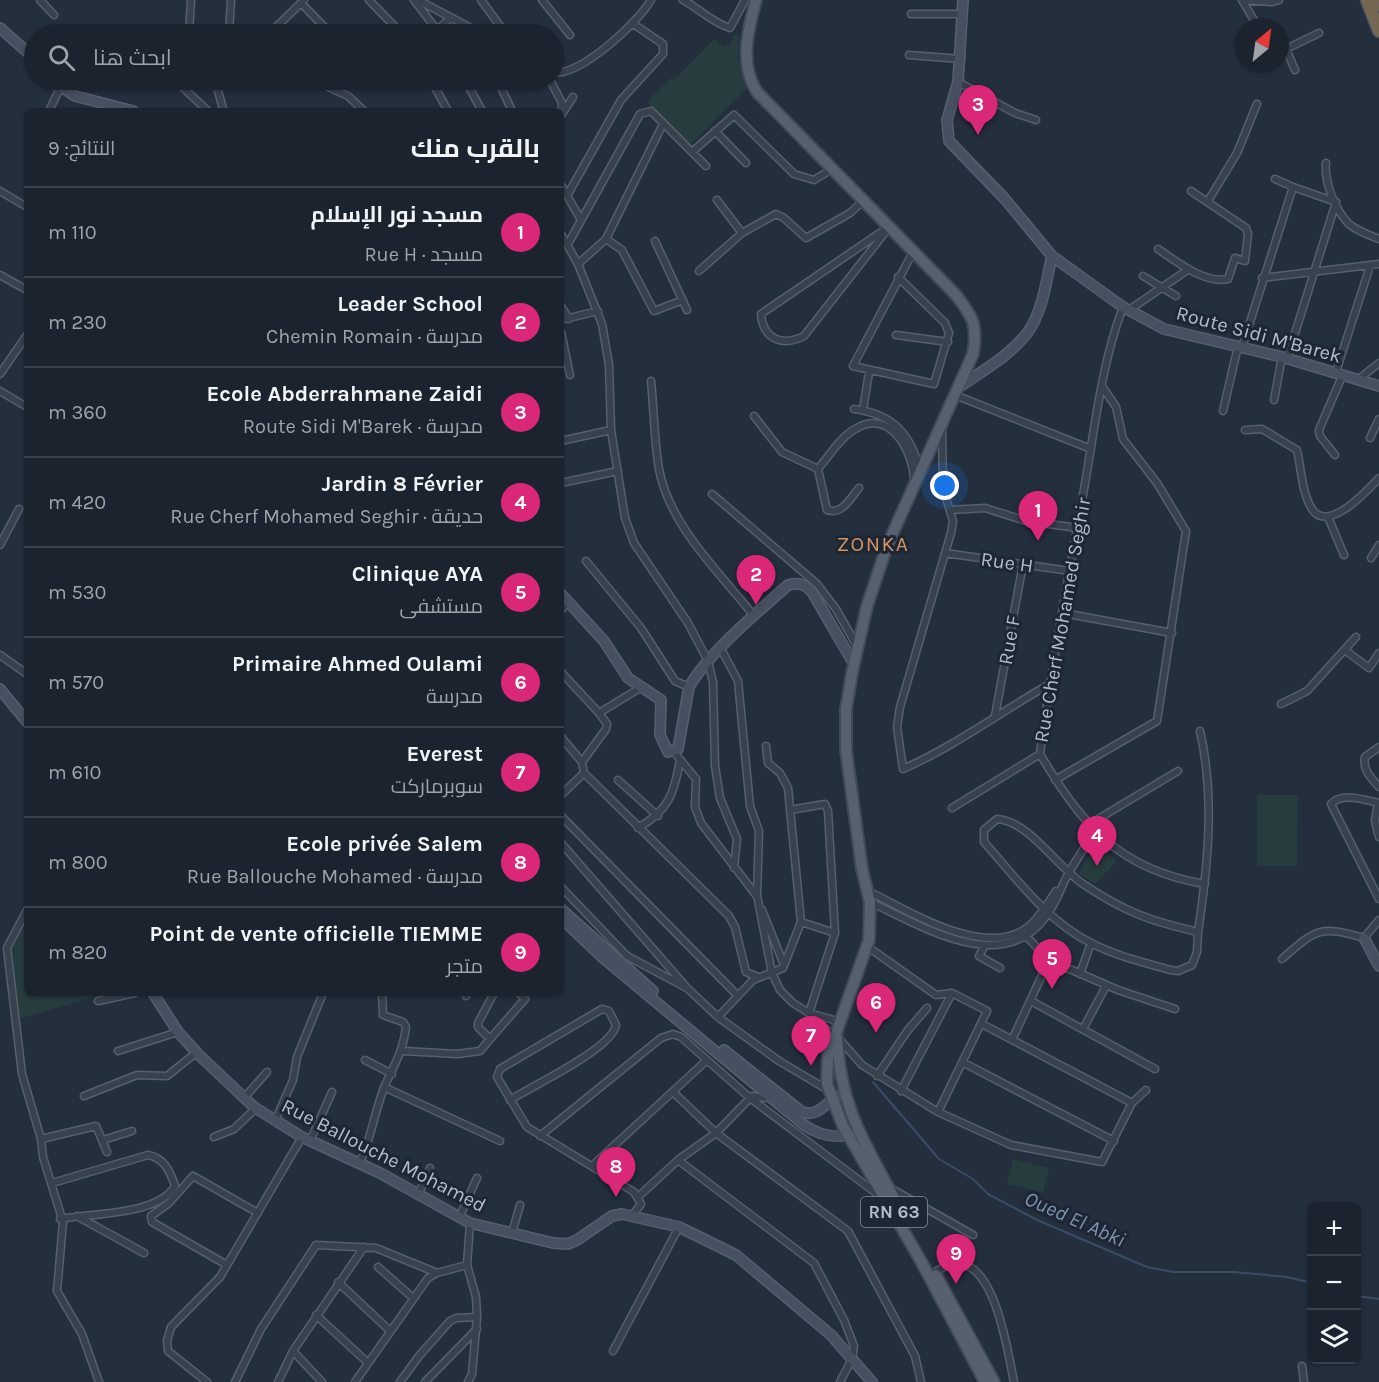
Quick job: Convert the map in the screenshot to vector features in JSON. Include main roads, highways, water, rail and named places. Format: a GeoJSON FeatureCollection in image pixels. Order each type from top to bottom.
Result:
{"type":"FeatureCollection","features":[{"type":"Feature","properties":{"kind":"highway"},"geometry":{"type":"LineString","coordinates":[[1367,0],[1379,32]]}},
{"type":"Feature","properties":{"kind":"highway"},"geometry":{"type":"LineString","coordinates":[[1377,0],[1379,5]]}},
{"type":"Feature","properties":{"kind":"main road","name":"RN 63"},"geometry":{"type":"LineString","coordinates":[[756,0],[747,33],[750,81],[757,92],[956,295],[969,312],[977,332],[974,354],[887,546],[867,606],[854,664],[846,709],[846,750],[862,869],[869,897],[868,948],[827,1060],[830,1094],[888,1187],[994,1382]]}},
{"type":"Feature","properties":{"kind":"main road","name":"RN 63"},"geometry":{"type":"LineString","coordinates":[[837,1037],[838,1068],[854,1133],[888,1202],[985,1382]]}},
{"type":"Feature","properties":{"kind":"waterway","name":"Oued El Abki"},"geometry":{"type":"LineString","coordinates":[[873,1082],[939,1159],[973,1179],[988,1194],[1037,1220],[1147,1267],[1173,1272],[1234,1272],[1287,1277],[1307,1282]]}},
{"type":"Feature","properties":{"kind":"waterway","name":"Oued El Abki"},"geometry":{"type":"LineString","coordinates":[[1361,1297],[1379,1299]]}},
{"type":"Feature","properties":{"kind":"place","name":"Ecole Abderrahmane Zaidi"},"geometry":{"type":"Point","coordinates":[978,135]}},
{"type":"Feature","properties":{"kind":"place","name":"مسجد نور الإسلام"},"geometry":{"type":"Point","coordinates":[1038,541]}},
{"type":"Feature","properties":{"kind":"place","name":"Leader School"},"geometry":{"type":"Point","coordinates":[756,605]}},
{"type":"Feature","properties":{"kind":"place","name":"Jardin 8 Février"},"geometry":{"type":"Point","coordinates":[1097,866]}},
{"type":"Feature","properties":{"kind":"place","name":"Clinique AYA"},"geometry":{"type":"Point","coordinates":[1052,989]}},
{"type":"Feature","properties":{"kind":"place","name":"Primaire Ahmed Oulami"},"geometry":{"type":"Point","coordinates":[876,1033]}},
{"type":"Feature","properties":{"kind":"place","name":"Everest"},"geometry":{"type":"Point","coordinates":[811,1066]}},
{"type":"Feature","properties":{"kind":"place","name":"Ecole privée Salem"},"geometry":{"type":"Point","coordinates":[616,1197]}},
{"type":"Feature","properties":{"kind":"place","name":"Point de vente officielle TIEMME"},"geometry":{"type":"Point","coordinates":[956,1284]}},
{"type":"Feature","properties":{"kind":"district","name":"ZONKA"},"geometry":{"type":"Point","coordinates":[873,544]}}]}
